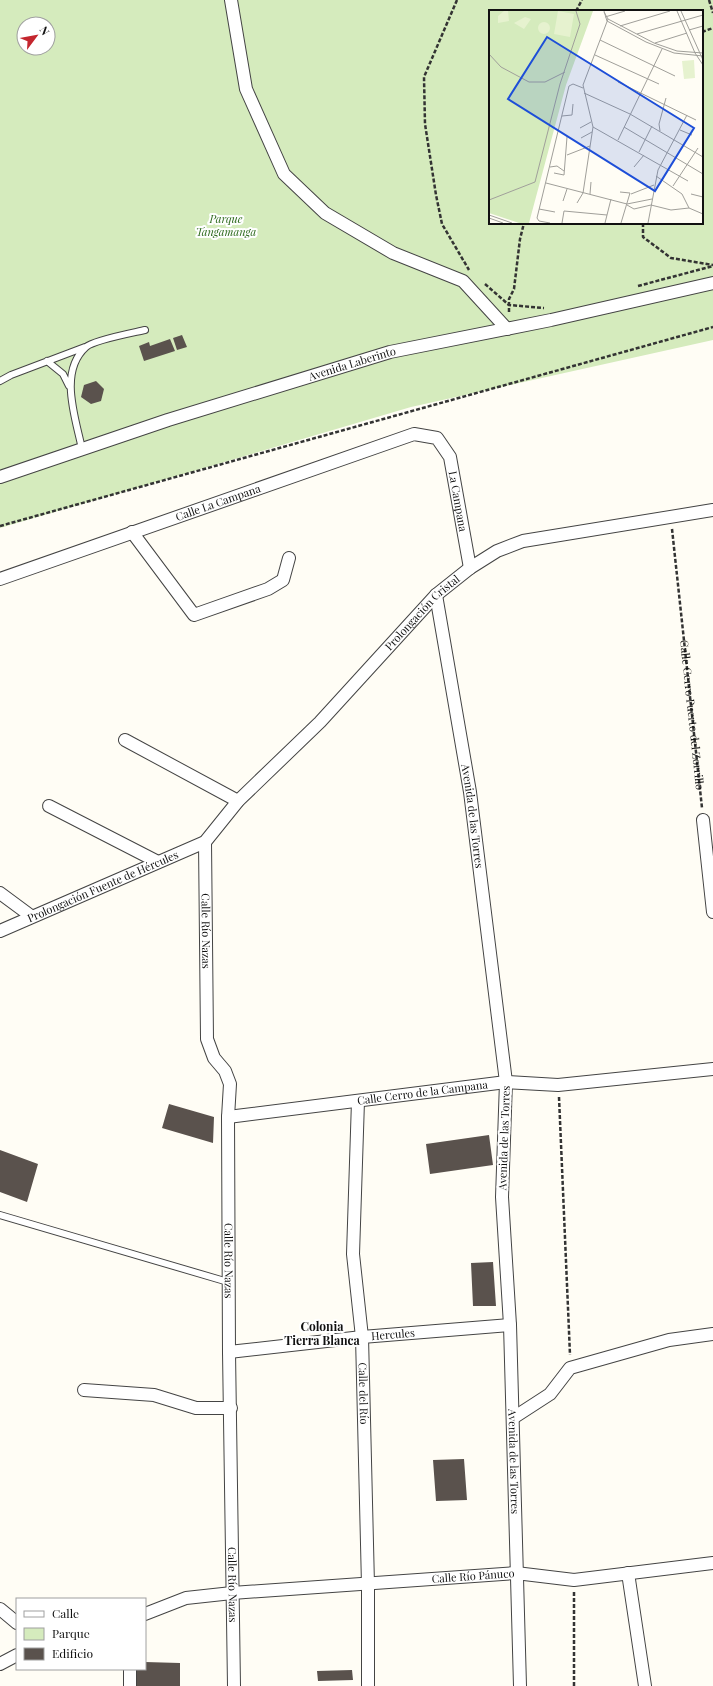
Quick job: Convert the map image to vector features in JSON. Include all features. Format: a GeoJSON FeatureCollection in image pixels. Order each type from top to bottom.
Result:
{"type":"FeatureCollection","features":[{"type":"Feature","properties":{"kind":"street"},"geometry":{"type":"LineString","coordinates":[[231,0],[246,89],[284,174],[325,214],[393,253],[463,281],[508,329]]}},
{"type":"Feature","properties":{"kind":"street","name":"Avenida Laberinto"},"geometry":{"type":"LineString","coordinates":[[0,477],[168,420],[390,352],[508,329],[713,283]]}},
{"type":"Feature","properties":{"kind":"street","name":"Calle La Campana"},"geometry":{"type":"LineString","coordinates":[[0,579],[414,434],[437,438]]}},
{"type":"Feature","properties":{"kind":"street","name":"La Campana"},"geometry":{"type":"LineString","coordinates":[[437,438],[450,457],[470,568]]}},
{"type":"Feature","properties":{"kind":"street","name":"Prolongación Cristal"},"geometry":{"type":"LineString","coordinates":[[205,842],[238,801],[320,722],[436,595],[470,568],[497,551],[524,541],[713,510]]}},
{"type":"Feature","properties":{"kind":"street"},"geometry":{"type":"LineString","coordinates":[[132,532],[194,615],[268,590],[283,580],[288,558]]}},
{"type":"Feature","properties":{"kind":"street","name":"Avenida de las Torres"},"geometry":{"type":"LineString","coordinates":[[436,595],[470,792],[506,1082],[502,1197],[510,1325],[520,1686]]}},
{"type":"Feature","properties":{"kind":"street"},"geometry":{"type":"LineString","coordinates":[[125,740],[238,801]]}},
{"type":"Feature","properties":{"kind":"street"},"geometry":{"type":"LineString","coordinates":[[49,806],[158,862]]}},
{"type":"Feature","properties":{"kind":"street"},"geometry":{"type":"LineString","coordinates":[[703,820],[713,912]]}},
{"type":"Feature","properties":{"kind":"street","name":"Prolongación Fuente de Hércules"},"geometry":{"type":"LineString","coordinates":[[0,931],[31,916],[205,842]]}},
{"type":"Feature","properties":{"kind":"street","name":"Calle Río Nazas"},"geometry":{"type":"LineString","coordinates":[[205,842],[207,1039],[214,1058],[225,1071],[230,1084],[228,1117],[228,1282],[234,1686]]}},
{"type":"Feature","properties":{"kind":"street"},"geometry":{"type":"LineString","coordinates":[[0,893],[31,916]]}},
{"type":"Feature","properties":{"kind":"street","name":"Calle Cerro de la Campana"},"geometry":{"type":"LineString","coordinates":[[228,1117],[506,1082],[558,1085],[713,1069]]}},
{"type":"Feature","properties":{"kind":"street","name":"Calle del Río"},"geometry":{"type":"LineString","coordinates":[[358,1101],[353,1254],[362,1337],[368,1585],[368,1686]]}},
{"type":"Feature","properties":{"kind":"street","name":"Hercules"},"geometry":{"type":"LineString","coordinates":[[229,1352],[362,1337],[510,1325]]}},
{"type":"Feature","properties":{"kind":"street"},"geometry":{"type":"LineString","coordinates":[[513,1418],[550,1394],[570,1368],[670,1340],[713,1334]]}},
{"type":"Feature","properties":{"kind":"street"},"geometry":{"type":"LineString","coordinates":[[84,1390],[154,1395],[196,1408],[231,1408]]}},
{"type":"Feature","properties":{"kind":"street","name":"Calle Río Pánuco"},"geometry":{"type":"LineString","coordinates":[[146,1614],[186,1598],[232,1593],[368,1585],[516,1573],[574,1580],[713,1563]]}},
{"type":"Feature","properties":{"kind":"street"},"geometry":{"type":"LineString","coordinates":[[628,1573],[645,1686]]}},
{"type":"Feature","properties":{"kind":"street"},"geometry":{"type":"LineString","coordinates":[[0,1609],[16,1622]]}},
{"type":"Feature","properties":{"kind":"street"},"geometry":{"type":"LineString","coordinates":[[0,1664],[16,1656]]}},
{"type":"Feature","properties":{"kind":"street"},"geometry":{"type":"LineString","coordinates":[[130,1670],[130,1686]]}},
{"type":"Feature","properties":{"kind":"lane"},"geometry":{"type":"LineString","coordinates":[[0,381],[11,375],[87,346],[145,330]]}},
{"type":"Feature","properties":{"kind":"lane"},"geometry":{"type":"LineString","coordinates":[[71,395],[71,375],[75,361],[87,346]]}},
{"type":"Feature","properties":{"kind":"lane"},"geometry":{"type":"LineString","coordinates":[[47,361],[63,374],[68,381],[82,449]]}},
{"type":"Feature","properties":{"kind":"lane"},"geometry":{"type":"LineString","coordinates":[[0,1215],[228,1282]]}},
{"type":"Feature","properties":{"kind":"path"},"geometry":{"type":"LineString","coordinates":[[458,0],[424,76],[425,124],[442,224],[471,272]]}},
{"type":"Feature","properties":{"kind":"path"},"geometry":{"type":"LineString","coordinates":[[577,10],[582,0]]}},
{"type":"Feature","properties":{"kind":"path"},"geometry":{"type":"LineString","coordinates":[[709,0],[713,13]]}},
{"type":"Feature","properties":{"kind":"path"},"geometry":{"type":"LineString","coordinates":[[703,32],[713,28]]}},
{"type":"Feature","properties":{"kind":"path"},"geometry":{"type":"LineString","coordinates":[[508,329],[509,299],[514,289],[517,275],[520,239],[524,224]]}},
{"type":"Feature","properties":{"kind":"path"},"geometry":{"type":"LineString","coordinates":[[643,224],[643,237],[671,258],[713,266]]}},
{"type":"Feature","properties":{"kind":"path"},"geometry":{"type":"LineString","coordinates":[[636,286],[713,266]]}},
{"type":"Feature","properties":{"kind":"path"},"geometry":{"type":"LineString","coordinates":[[482,282],[509,305],[550,308]]}},
{"type":"Feature","properties":{"kind":"path"},"geometry":{"type":"LineString","coordinates":[[0,526],[713,327]]}},
{"type":"Feature","properties":{"kind":"path","name":"Calle Cerro Puerto del Zorrillo"},"geometry":{"type":"LineString","coordinates":[[670,518],[703,820]]}},
{"type":"Feature","properties":{"kind":"path"},"geometry":{"type":"LineString","coordinates":[[558,1085],[570,1368]]}},
{"type":"Feature","properties":{"kind":"path"},"geometry":{"type":"LineString","coordinates":[[574,1580],[574,1686]]}},
{"type":"Feature","properties":{"kind":"green space","name":"Parque Tangamanga"},"geometry":{"type":"Polygon","coordinates":[[[0,0],[713,0],[713,340],[411,407],[0,528],[0,0]]]}},
{"type":"Feature","properties":{"kind":"building"},"geometry":{"type":"Polygon","coordinates":[[[182,335],[187,347],[177,350],[173,338],[182,335]]]}},
{"type":"Feature","properties":{"kind":"building"},"geometry":{"type":"Polygon","coordinates":[[[170,339],[175,351],[144,361],[139,346],[149,342],[150,346],[170,339]]]}},
{"type":"Feature","properties":{"kind":"building"},"geometry":{"type":"Polygon","coordinates":[[[96,381],[104,389],[101,401],[91,404],[81,397],[84,385],[96,381]]]}},
{"type":"Feature","properties":{"kind":"building"},"geometry":{"type":"Polygon","coordinates":[[[169,1104],[214,1117],[213,1143],[162,1128],[169,1104]]]}},
{"type":"Feature","properties":{"kind":"building"},"geometry":{"type":"Polygon","coordinates":[[[489,1135],[493,1165],[430,1174],[426,1144],[489,1135]]]}},
{"type":"Feature","properties":{"kind":"building"},"geometry":{"type":"Polygon","coordinates":[[[0,1150],[38,1164],[27,1202],[0,1192],[0,1150]]]}},
{"type":"Feature","properties":{"kind":"building"},"geometry":{"type":"Polygon","coordinates":[[[493,1262],[496,1306],[473,1306],[471,1263],[493,1262]]]}},
{"type":"Feature","properties":{"kind":"building"},"geometry":{"type":"Polygon","coordinates":[[[464,1459],[467,1500],[436,1501],[433,1460],[464,1459]]]}},
{"type":"Feature","properties":{"kind":"building"},"geometry":{"type":"Polygon","coordinates":[[[146,1662],[180,1663],[180,1686],[135,1686],[135,1670],[146,1670],[146,1662]]]}},
{"type":"Feature","properties":{"kind":"building"},"geometry":{"type":"Polygon","coordinates":[[[352,1670],[353,1680],[318,1681],[317,1671],[352,1670]]]}},
{"type":"Feature","properties":{"kind":"district","name":"Colonia Tierra Blanca"},"geometry":{"type":"Point","coordinates":[322,1334]}}]}
